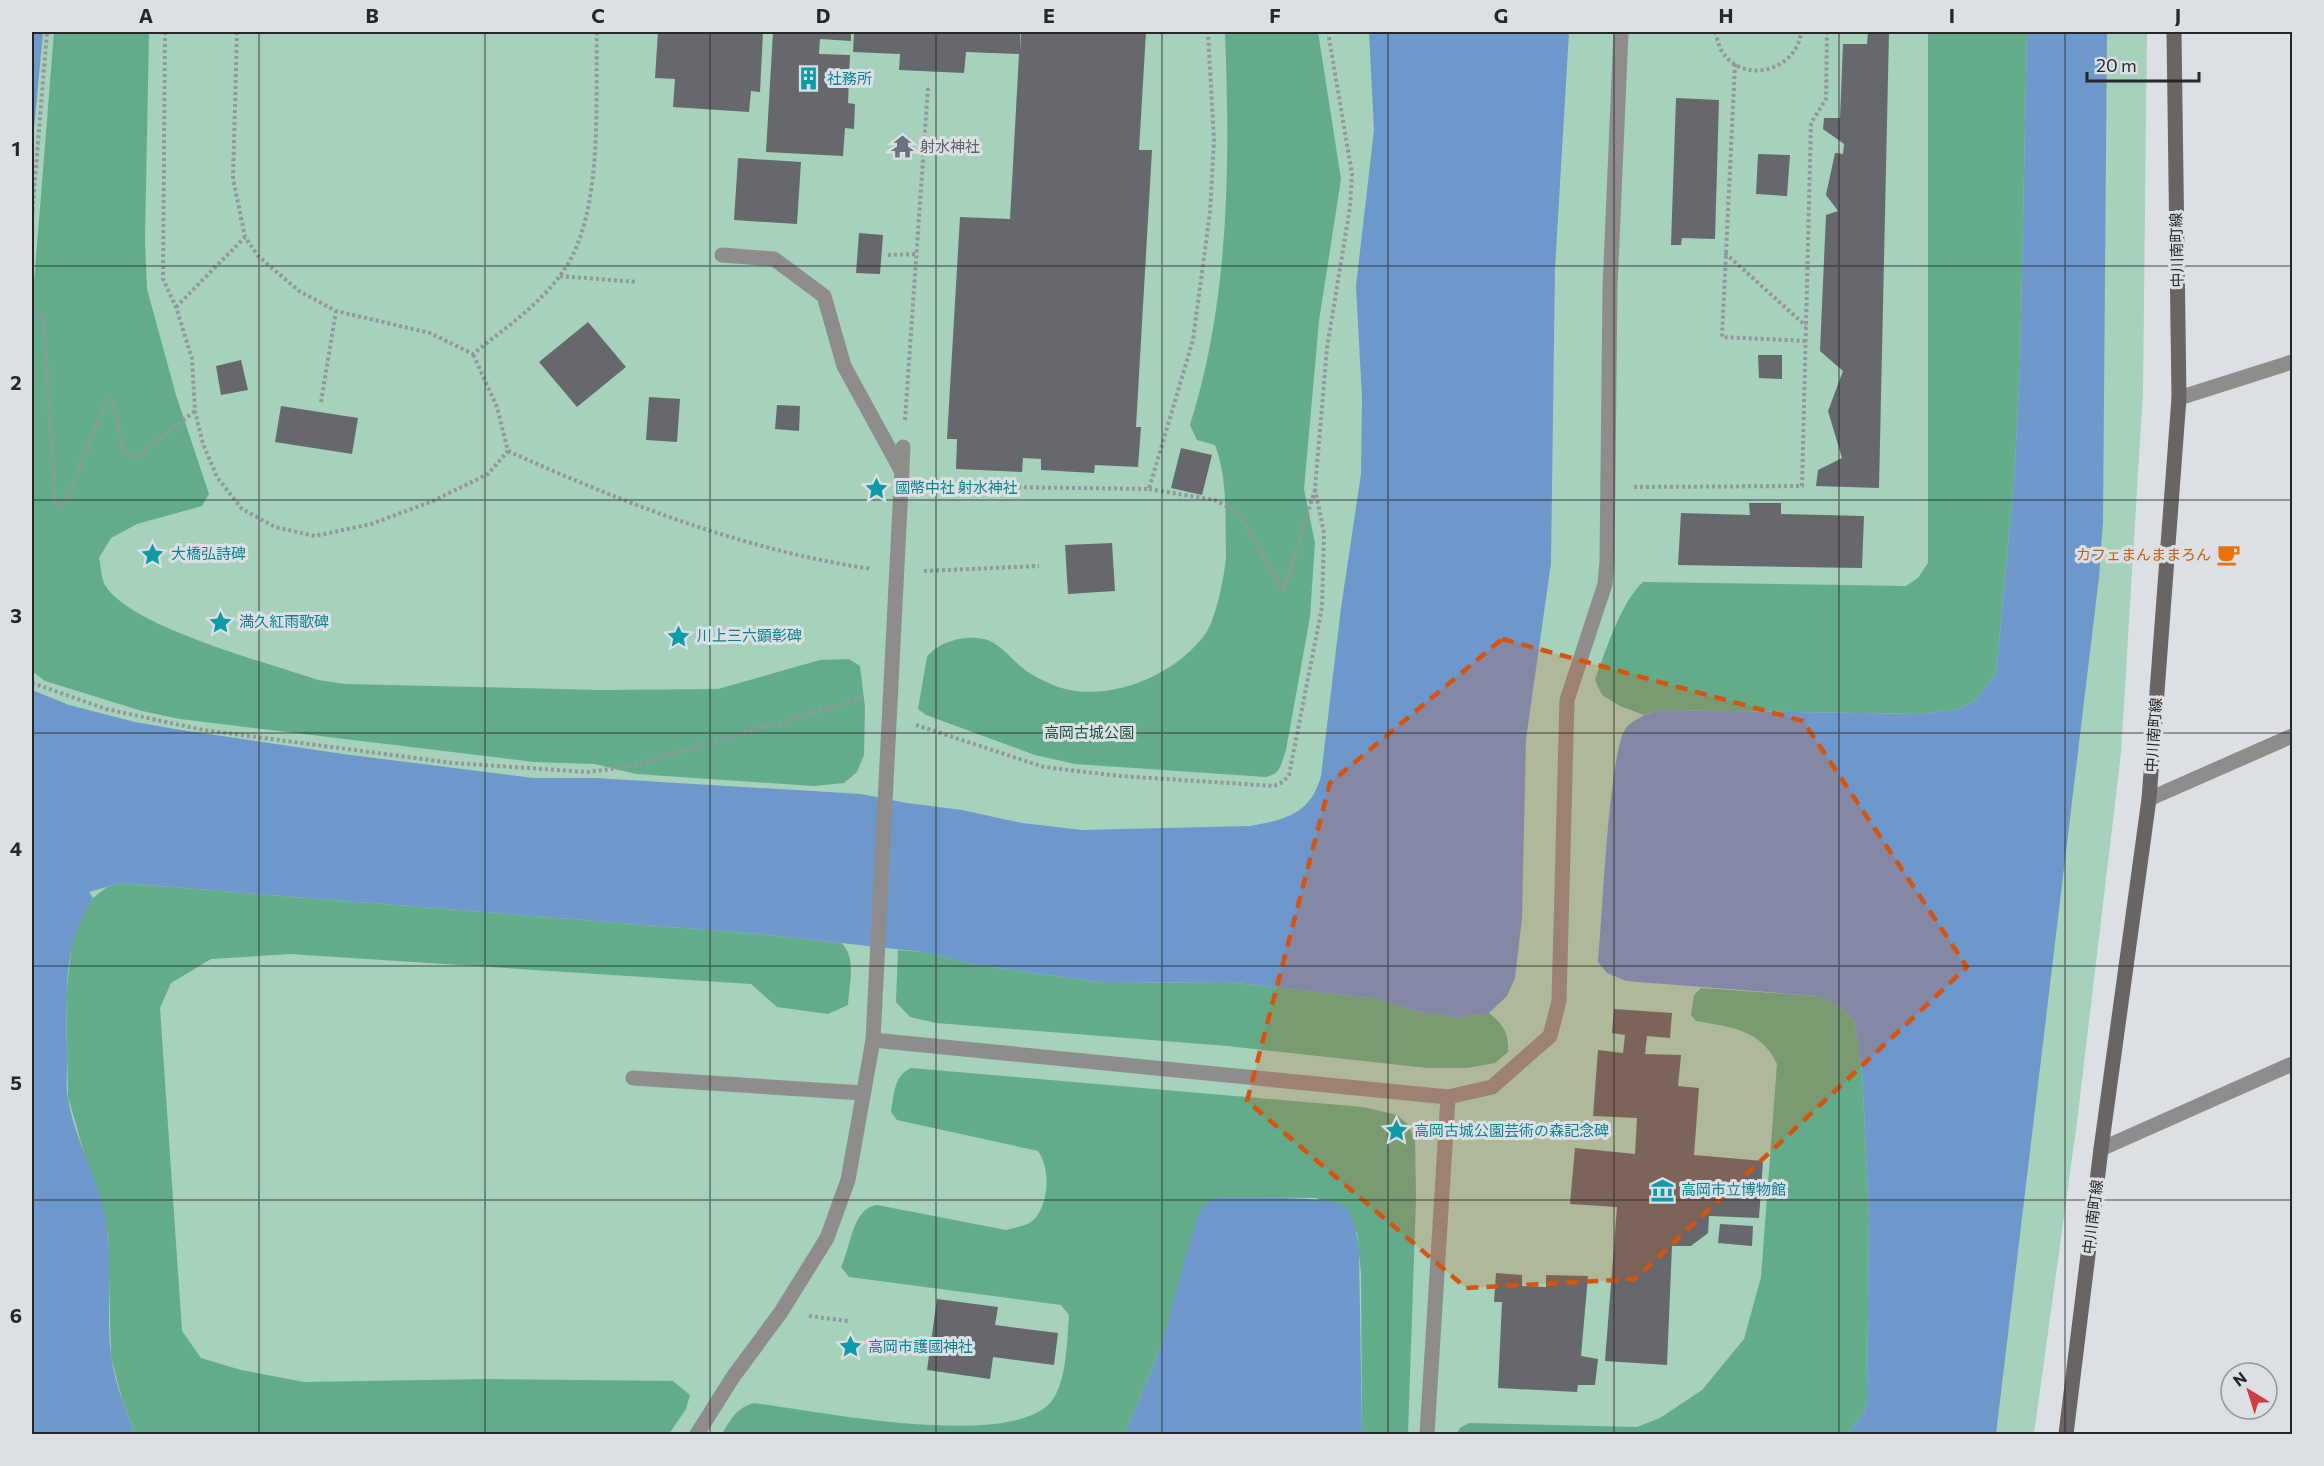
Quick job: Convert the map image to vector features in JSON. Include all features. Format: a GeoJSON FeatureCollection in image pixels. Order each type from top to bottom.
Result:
{"type":"FeatureCollection","features":[{"type":"Feature","properties":{"kind":"main road","name":"中川南町線"},"geometry":{"type":"LineString","coordinates":[[2066,1434],[2101,1149],[2149,799],[2179,398],[2174,32]]}},
{"type":"Feature","properties":{"kind":"street"},"geometry":{"type":"LineString","coordinates":[[873,1040],[1448,1097],[1492,1088],[1550,1036],[1559,1001],[1567,700],[1605,584],[1607,561],[1610,288],[1621,32]]}},
{"type":"Feature","properties":{"kind":"street"},"geometry":{"type":"LineString","coordinates":[[722,255],[774,259],[824,296],[844,366],[901,480]]}},
{"type":"Feature","properties":{"kind":"street"},"geometry":{"type":"LineString","coordinates":[[2179,398],[2292,362]]}},
{"type":"Feature","properties":{"kind":"street"},"geometry":{"type":"LineString","coordinates":[[697,1434],[733,1377],[781,1312],[827,1238],[848,1180],[873,1040],[903,447]]}},
{"type":"Feature","properties":{"kind":"street"},"geometry":{"type":"LineString","coordinates":[[2149,799],[2292,736]]}},
{"type":"Feature","properties":{"kind":"street"},"geometry":{"type":"LineString","coordinates":[[2101,1149],[2292,1064]]}},
{"type":"Feature","properties":{"kind":"street"},"geometry":{"type":"LineString","coordinates":[[633,1078],[863,1093]]}},
{"type":"Feature","properties":{"kind":"street"},"geometry":{"type":"LineString","coordinates":[[1427,1434],[1448,1097]]}},
{"type":"Feature","properties":{"kind":"path"},"geometry":{"type":"LineString","coordinates":[[32,216],[47,32]]}},
{"type":"Feature","properties":{"kind":"path"},"geometry":{"type":"LineString","coordinates":[[165,32],[163,279],[176,307],[192,359],[195,411],[203,444],[217,477],[242,509],[275,527],[315,536],[371,524],[434,501],[488,474],[508,451]]}},
{"type":"Feature","properties":{"kind":"path"},"geometry":{"type":"LineString","coordinates":[[237,32],[234,179],[245,237],[258,256],[299,291],[336,311],[430,333],[473,354],[496,407],[508,451]]}},
{"type":"Feature","properties":{"kind":"path"},"geometry":{"type":"LineString","coordinates":[[473,354],[530,310],[559,276],[581,231],[595,178],[597,32]]}},
{"type":"Feature","properties":{"kind":"path"},"geometry":{"type":"LineString","coordinates":[[1149,489],[1193,340],[1210,212],[1214,141],[1208,32]]}},
{"type":"Feature","properties":{"kind":"path"},"geometry":{"type":"LineString","coordinates":[[901,480],[1014,486],[1149,489],[1215,500],[1239,513],[1279,585],[1286,587],[1315,489],[1327,348],[1350,207],[1352,174],[1328,32]]}},
{"type":"Feature","properties":{"kind":"path"},"geometry":{"type":"LineString","coordinates":[[1715,32],[1721,50],[1735,64],[1750,70],[1768,70],[1784,63],[1795,51],[1801,32]]}},
{"type":"Feature","properties":{"kind":"path"},"geometry":{"type":"LineString","coordinates":[[1634,487],[1802,486],[1811,123],[1826,99],[1827,32]]}},
{"type":"Feature","properties":{"kind":"path"},"geometry":{"type":"LineString","coordinates":[[1735,64],[1722,337],[1807,341]]}},
{"type":"Feature","properties":{"kind":"path"},"geometry":{"type":"LineString","coordinates":[[903,447],[928,87]]}},
{"type":"Feature","properties":{"kind":"path"},"geometry":{"type":"LineString","coordinates":[[176,307],[245,237]]}},
{"type":"Feature","properties":{"kind":"path"},"geometry":{"type":"LineString","coordinates":[[1725,253],[1806,326]]}},
{"type":"Feature","properties":{"kind":"path"},"geometry":{"type":"LineString","coordinates":[[888,255],[918,254]]}},
{"type":"Feature","properties":{"kind":"path"},"geometry":{"type":"LineString","coordinates":[[559,276],[637,282]]}},
{"type":"Feature","properties":{"kind":"path"},"geometry":{"type":"LineString","coordinates":[[32,309],[40,313],[44,323],[55,504],[61,506],[67,499],[107,399],[112,399],[124,451],[129,457],[140,454],[195,411]]}},
{"type":"Feature","properties":{"kind":"path"},"geometry":{"type":"LineString","coordinates":[[321,402],[336,311]]}},
{"type":"Feature","properties":{"kind":"path"},"geometry":{"type":"LineString","coordinates":[[508,451],[656,514],[748,544],[844,565],[895,572],[1039,566]]}},
{"type":"Feature","properties":{"kind":"path"},"geometry":{"type":"LineString","coordinates":[[889,718],[945,732],[1044,767],[1119,776],[1274,786],[1283,782],[1292,764],[1322,607],[1324,533],[1315,489]]}},
{"type":"Feature","properties":{"kind":"path"},"geometry":{"type":"LineString","coordinates":[[32,684],[106,709],[203,730],[453,763],[587,772],[628,767],[889,691]]}},
{"type":"Feature","properties":{"kind":"path"},"geometry":{"type":"LineString","coordinates":[[781,1312],[848,1321]]}},
{"type":"Feature","properties":{"kind":"highlighted area"},"geometry":{"type":"Polygon","coordinates":[[[1502,639],[1803,721],[1967,967],[1635,1279],[1466,1288],[1247,1101],[1330,783],[1502,639]]]}},
{"type":"Feature","properties":{"kind":"green space","name":"高岡古城公園"},"geometry":{"type":"Polygon","coordinates":[[[32,32],[2147,32],[2143,392],[2121,753],[2077,1122],[2034,1434],[32,1434],[32,32]]]}},
{"type":"Feature","properties":{"kind":"green space"},"geometry":{"type":"Polygon","coordinates":[[[54,32],[149,32],[145,240],[147,289],[176,395],[209,494],[202,506],[137,524],[111,538],[99,558],[105,585],[119,600],[142,615],[202,642],[318,680],[345,684],[601,690],[718,689],[820,660],[849,659],[860,666],[865,707],[864,755],[857,772],[844,783],[814,786],[636,774],[595,764],[534,762],[180,719],[142,711],[45,681],[32,671],[32,308],[54,32]]]}},
{"type":"Feature","properties":{"kind":"green space"},"geometry":{"type":"Polygon","coordinates":[[[1225,32],[1318,32],[1341,179],[1319,321],[1304,489],[1315,543],[1310,617],[1286,750],[1278,771],[1266,777],[1075,764],[1035,755],[926,715],[918,709],[927,657],[932,651],[947,642],[965,638],[982,639],[999,647],[1028,672],[1053,685],[1073,691],[1094,692],[1116,689],[1158,674],[1177,662],[1206,633],[1217,606],[1226,561],[1222,471],[1215,445],[1197,440],[1190,425],[1203,377],[1220,279],[1227,180],[1225,32]]]}},
{"type":"Feature","properties":{"kind":"green space"},"geometry":{"type":"Polygon","coordinates":[[[1928,32],[2027,32],[2020,366],[2014,483],[1996,674],[1975,701],[1958,709],[1924,714],[1658,710],[1644,715],[1620,706],[1602,695],[1595,680],[1621,614],[1643,582],[1906,586],[1918,578],[1928,563],[1928,32]]]}},
{"type":"Feature","properties":{"kind":"green space"},"geometry":{"type":"Polygon","coordinates":[[[121,883],[759,934],[841,943],[851,963],[848,1005],[828,1014],[777,1007],[751,984],[290,954],[211,959],[171,983],[160,1008],[182,1331],[201,1358],[241,1370],[304,1382],[486,1379],[673,1381],[690,1395],[686,1409],[669,1434],[135,1434],[123,1403],[111,1357],[108,1236],[68,1097],[66,994],[72,943],[83,913],[93,898],[107,887],[121,883]]]}},
{"type":"Feature","properties":{"kind":"green space"},"geometry":{"type":"Polygon","coordinates":[[[898,950],[923,952],[977,965],[1106,983],[1227,982],[1378,999],[1418,1012],[1459,1018],[1489,1013],[1504,1030],[1508,1040],[1508,1052],[1495,1063],[1467,1068],[1428,1068],[1227,1046],[936,1023],[910,1017],[896,1002],[898,950]]]}},
{"type":"Feature","properties":{"kind":"green space"},"geometry":{"type":"Polygon","coordinates":[[[1701,988],[1818,996],[1839,1006],[1854,1021],[1862,1070],[1869,1214],[1867,1401],[1864,1413],[1847,1434],[1457,1434],[1460,1428],[1469,1423],[1637,1427],[1660,1418],[1702,1390],[1744,1339],[1761,1277],[1777,1064],[1762,1043],[1753,1037],[1732,1028],[1696,1021],[1691,1015],[1694,995],[1701,988]]]}},
{"type":"Feature","properties":{"kind":"green space"},"geometry":{"type":"Polygon","coordinates":[[[911,1068],[1363,1107],[1397,1115],[1407,1124],[1415,1138],[1416,1199],[1408,1434],[1362,1434],[1361,1274],[1357,1233],[1317,1198],[1222,1197],[1181,1284],[1160,1349],[1125,1434],[722,1434],[738,1411],[754,1403],[863,1419],[953,1426],[994,1424],[1027,1417],[1050,1403],[1056,1395],[1065,1361],[1069,1315],[1061,1305],[849,1277],[841,1267],[857,1221],[862,1213],[877,1205],[1006,1230],[1031,1222],[1037,1216],[1044,1201],[1045,1166],[1038,1151],[897,1120],[891,1112],[896,1086],[901,1075],[911,1068]]]}},
{"type":"Feature","properties":{"kind":"water"},"geometry":{"type":"Polygon","coordinates":[[[32,32],[43,32],[32,151],[32,32]]]}},
{"type":"Feature","properties":{"kind":"water"},"geometry":{"type":"Polygon","coordinates":[[[1369,32],[1569,32],[1555,268],[1551,563],[1526,739],[1522,918],[1515,978],[1507,996],[1489,1013],[1459,1018],[1418,1012],[1378,999],[1227,982],[1106,983],[977,965],[923,952],[759,934],[121,883],[89,892],[93,898],[76,934],[68,972],[67,1093],[76,1130],[103,1208],[109,1257],[111,1356],[118,1386],[135,1434],[32,1434],[32,690],[69,705],[135,722],[343,754],[533,778],[595,778],[861,794],[962,810],[1022,823],[1082,830],[1250,826],[1275,821],[1295,813],[1311,799],[1321,776],[1341,608],[1361,474],[1362,398],[1356,286],[1374,130],[1369,32]]]}},
{"type":"Feature","properties":{"kind":"water"},"geometry":{"type":"Polygon","coordinates":[[[2027,32],[2107,32],[2103,521],[2099,577],[1996,1434],[1847,1434],[1864,1413],[1867,1401],[1869,1214],[1862,1070],[1854,1021],[1839,1006],[1818,996],[1626,981],[1607,973],[1598,962],[1607,838],[1615,768],[1620,742],[1626,728],[1637,719],[1658,710],[1924,714],[1958,709],[1975,701],[1996,674],[2014,483],[2020,366],[2027,32]]]}},
{"type":"Feature","properties":{"kind":"water"},"geometry":{"type":"Polygon","coordinates":[[[1222,1197],[1287,1198],[1337,1203],[1345,1207],[1351,1216],[1359,1250],[1362,1434],[1125,1434],[1160,1349],[1197,1217],[1206,1203],[1222,1197]]]}},
{"type":"Feature","properties":{"kind":"building"},"geometry":{"type":"Polygon","coordinates":[[[658,32],[763,32],[760,92],[751,91],[749,112],[673,107],[675,79],[655,78],[658,32]]]}},
{"type":"Feature","properties":{"kind":"building","name":"社務所"},"geometry":{"type":"Polygon","coordinates":[[[773,32],[851,32],[851,41],[820,39],[819,54],[850,55],[848,103],[855,104],[854,129],[845,128],[843,156],[766,152],[773,32]]]}},
{"type":"Feature","properties":{"kind":"building"},"geometry":{"type":"Polygon","coordinates":[[[854,32],[1020,32],[1020,51],[1021,32],[1146,32],[1139,150],[1152,150],[1136,427],[1141,427],[1138,467],[1095,465],[1094,473],[1041,470],[1041,459],[1023,458],[1022,472],[956,469],[957,439],[947,439],[960,217],[1010,219],[1019,54],[966,52],[964,73],[899,70],[900,54],[853,52],[854,32]]]}},
{"type":"Feature","properties":{"kind":"building"},"geometry":{"type":"Polygon","coordinates":[[[1868,32],[1889,32],[1879,488],[1816,486],[1818,470],[1842,458],[1828,411],[1843,371],[1820,351],[1826,215],[1838,211],[1826,195],[1835,153],[1843,154],[1844,144],[1823,129],[1824,118],[1840,118],[1843,44],[1867,44],[1868,32]]]}},
{"type":"Feature","properties":{"kind":"building"},"geometry":{"type":"Polygon","coordinates":[[[1676,98],[1719,100],[1715,239],[1682,238],[1681,245],[1671,245],[1676,98]]]}},
{"type":"Feature","properties":{"kind":"building"},"geometry":{"type":"Polygon","coordinates":[[[1758,154],[1790,155],[1787,196],[1756,194],[1758,154]]]}},
{"type":"Feature","properties":{"kind":"building"},"geometry":{"type":"Polygon","coordinates":[[[738,158],[801,162],[797,224],[734,220],[738,158]]]}},
{"type":"Feature","properties":{"kind":"building"},"geometry":{"type":"Polygon","coordinates":[[[859,233],[883,235],[880,274],[856,273],[859,233]]]}},
{"type":"Feature","properties":{"kind":"building"},"geometry":{"type":"Polygon","coordinates":[[[588,322],[626,367],[577,407],[539,362],[588,322]]]}},
{"type":"Feature","properties":{"kind":"building"},"geometry":{"type":"Polygon","coordinates":[[[1758,355],[1782,355],[1782,379],[1759,378],[1758,355]]]}},
{"type":"Feature","properties":{"kind":"building"},"geometry":{"type":"Polygon","coordinates":[[[241,360],[248,390],[221,395],[216,366],[241,360]]]}},
{"type":"Feature","properties":{"kind":"building"},"geometry":{"type":"Polygon","coordinates":[[[649,397],[680,399],[677,442],[646,440],[649,397]]]}},
{"type":"Feature","properties":{"kind":"building"},"geometry":{"type":"Polygon","coordinates":[[[777,405],[800,406],[799,431],[775,429],[777,405]]]}},
{"type":"Feature","properties":{"kind":"building"},"geometry":{"type":"Polygon","coordinates":[[[281,406],[358,418],[352,454],[275,442],[281,406]]]}},
{"type":"Feature","properties":{"kind":"building"},"geometry":{"type":"Polygon","coordinates":[[[1181,448],[1212,455],[1202,495],[1171,488],[1181,448]]]}},
{"type":"Feature","properties":{"kind":"building"},"geometry":{"type":"Polygon","coordinates":[[[1749,503],[1781,503],[1781,514],[1864,516],[1862,568],[1678,565],[1681,513],[1750,515],[1749,503]]]}},
{"type":"Feature","properties":{"kind":"building"},"geometry":{"type":"Polygon","coordinates":[[[1112,543],[1115,591],[1068,594],[1065,545],[1112,543]]]}},
{"type":"Feature","properties":{"kind":"building"},"geometry":{"type":"Polygon","coordinates":[[[1614,1009],[1672,1013],[1670,1038],[1647,1036],[1645,1054],[1681,1055],[1678,1086],[1699,1088],[1694,1155],[1763,1161],[1759,1218],[1709,1216],[1708,1233],[1691,1246],[1672,1246],[1667,1365],[1605,1361],[1617,1207],[1570,1204],[1575,1148],[1635,1154],[1637,1118],[1593,1116],[1598,1050],[1623,1053],[1625,1035],[1612,1033],[1614,1009]]]}},
{"type":"Feature","properties":{"kind":"building"},"geometry":{"type":"Polygon","coordinates":[[[1720,1224],[1753,1226],[1752,1246],[1718,1243],[1720,1224]]]}},
{"type":"Feature","properties":{"kind":"building"},"geometry":{"type":"Polygon","coordinates":[[[1496,1273],[1522,1275],[1522,1286],[1546,1287],[1546,1275],[1588,1276],[1581,1356],[1598,1359],[1595,1385],[1578,1385],[1577,1392],[1498,1388],[1502,1302],[1494,1302],[1496,1273]]]}},
{"type":"Feature","properties":{"kind":"building"},"geometry":{"type":"Polygon","coordinates":[[[937,1299],[998,1307],[995,1325],[1058,1333],[1054,1365],[993,1357],[990,1379],[927,1370],[937,1299]]]}},
{"type":"Feature","properties":{"kind":"place","name":"社務所"},"geometry":{"type":"Point","coordinates":[809,79]}},
{"type":"Feature","properties":{"kind":"place","name":"射水神社"},"geometry":{"type":"Point","coordinates":[902,147]}},
{"type":"Feature","properties":{"kind":"place","name":"國幣中社 射水神社"},"geometry":{"type":"Point","coordinates":[877,488]}},
{"type":"Feature","properties":{"kind":"place","name":"大橋弘詩碑"},"geometry":{"type":"Point","coordinates":[153,554]}},
{"type":"Feature","properties":{"kind":"place","name":"カフェまんままろん"},"geometry":{"type":"Point","coordinates":[2229,555]}},
{"type":"Feature","properties":{"kind":"place","name":"満久紅雨歌碑"},"geometry":{"type":"Point","coordinates":[221,622]}},
{"type":"Feature","properties":{"kind":"place","name":"川上三六顕彰碑"},"geometry":{"type":"Point","coordinates":[679,636]}},
{"type":"Feature","properties":{"kind":"place","name":"高岡古城公園芸術の森記念碑"},"geometry":{"type":"Point","coordinates":[1396,1131]}},
{"type":"Feature","properties":{"kind":"place","name":"高岡市立博物館"},"geometry":{"type":"Point","coordinates":[1663,1190]}},
{"type":"Feature","properties":{"kind":"place","name":"高岡市護國神社"},"geometry":{"type":"Point","coordinates":[850,1347]}}]}
